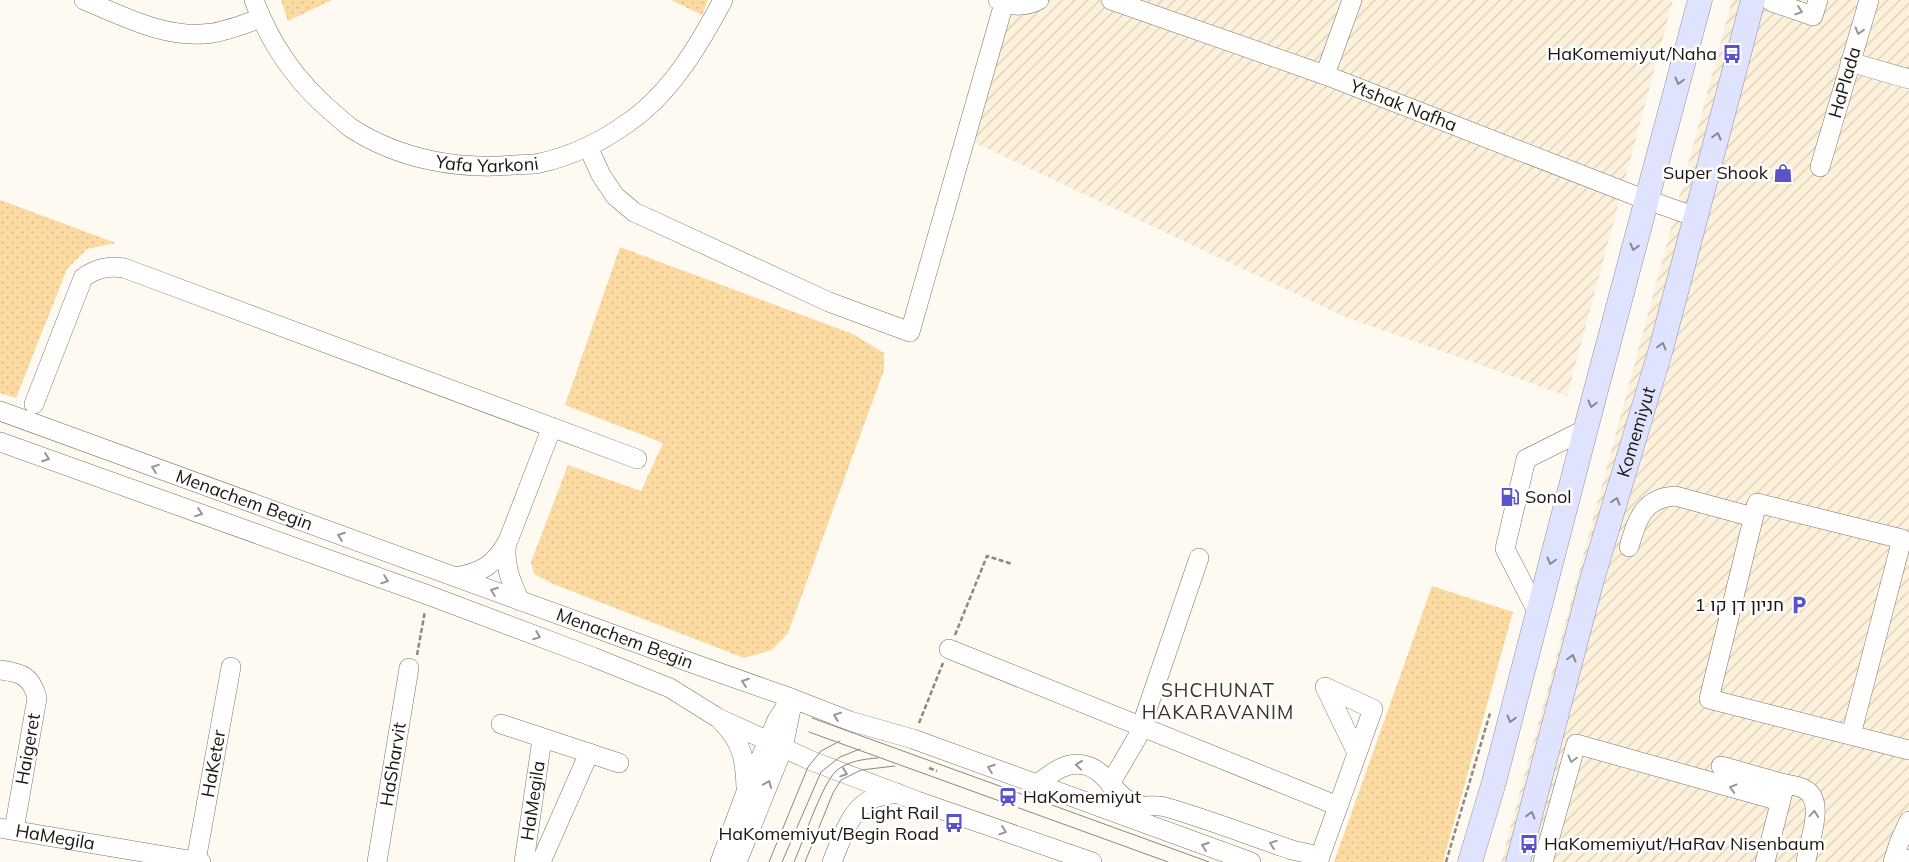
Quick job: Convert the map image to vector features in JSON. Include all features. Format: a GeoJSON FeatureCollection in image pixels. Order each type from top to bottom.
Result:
{"type":"FeatureCollection","features":[{"type":"Feature","properties":{"kind":"main road"},"geometry":{"type":"LineString","coordinates":[[1470,862],[1494,782],[1700,0]]}},
{"type":"Feature","properties":{"kind":"main road","name":"Komemiyut"},"geometry":{"type":"LineString","coordinates":[[1518,862],[1591,583],[1662,349],[1753,0]]}},
{"type":"Feature","properties":{"kind":"street"},"geometry":{"type":"LineString","coordinates":[[84,0],[153,28],[183,34],[212,33],[234,28],[261,18]]}},
{"type":"Feature","properties":{"kind":"street","name":"Yafa Yarkoni"},"geometry":{"type":"LineString","coordinates":[[254,0],[261,18],[288,66],[316,98],[350,127],[386,147],[424,160],[485,168],[540,163],[588,147],[628,124],[660,95],[701,42],[723,0]]}},
{"type":"Feature","properties":{"kind":"street"},"geometry":{"type":"LineString","coordinates":[[588,147],[601,175],[615,196],[634,212],[829,302],[910,332],[1001,2],[1019,6],[1039,0]]}},
{"type":"Feature","properties":{"kind":"street","name":"Ytshak Nafha"},"geometry":{"type":"LineString","coordinates":[[1111,0],[1325,75],[1647,200],[1696,217]]}},
{"type":"Feature","properties":{"kind":"street"},"geometry":{"type":"LineString","coordinates":[[1325,75],[1352,0]]}},
{"type":"Feature","properties":{"kind":"street"},"geometry":{"type":"LineString","coordinates":[[1772,0],[1772,2],[1812,16],[1818,0]]}},
{"type":"Feature","properties":{"kind":"street","name":"HaPlada"},"geometry":{"type":"LineString","coordinates":[[1820,167],[1869,0]]}},
{"type":"Feature","properties":{"kind":"street"},"geometry":{"type":"LineString","coordinates":[[1850,62],[1909,79]]}},
{"type":"Feature","properties":{"kind":"street"},"geometry":{"type":"LineString","coordinates":[[34,404],[83,278],[97,269],[113,266],[124,268],[637,459]]}},
{"type":"Feature","properties":{"kind":"street","name":"Menachem Begin"},"geometry":{"type":"LineString","coordinates":[[0,411],[850,721],[913,739],[1251,862]]}},
{"type":"Feature","properties":{"kind":"street"},"geometry":{"type":"LineString","coordinates":[[456,578],[486,568],[499,556],[508,541],[552,428]]}},
{"type":"Feature","properties":{"kind":"street"},"geometry":{"type":"LineString","coordinates":[[1538,613],[1505,549],[1526,459],[1586,429]]}},
{"type":"Feature","properties":{"kind":"street","name":"Menachem Begin"},"geometry":{"type":"LineString","coordinates":[[0,442],[428,595],[593,657],[670,688],[718,718],[776,745],[896,793],[1092,862]]}},
{"type":"Feature","properties":{"kind":"street"},"geometry":{"type":"LineString","coordinates":[[1629,547],[1636,523],[1646,506],[1663,497],[1675,496],[1753,517]]}},
{"type":"Feature","properties":{"kind":"street"},"geometry":{"type":"LineString","coordinates":[[1852,735],[1902,539],[1757,503],[1709,699],[1909,750]]}},
{"type":"Feature","properties":{"kind":"street"},"geometry":{"type":"LineString","coordinates":[[508,541],[506,552],[507,567],[511,583],[520,601]]}},
{"type":"Feature","properties":{"kind":"street"},"geometry":{"type":"LineString","coordinates":[[1110,784],[1138,736],[1199,558]]}},
{"type":"Feature","properties":{"kind":"street"},"geometry":{"type":"LineString","coordinates":[[949,649],[1338,806]]}},
{"type":"Feature","properties":{"kind":"street","name":"HaKeter"},"geometry":{"type":"LineString","coordinates":[[198,862],[231,667]]}},
{"type":"Feature","properties":{"kind":"street","name":"HaSharvit"},"geometry":{"type":"LineString","coordinates":[[377,862],[409,668]]}},
{"type":"Feature","properties":{"kind":"street","name":"Haigeret"},"geometry":{"type":"LineString","coordinates":[[0,670],[20,673],[30,682],[37,698],[7,829]]}},
{"type":"Feature","properties":{"kind":"street"},"geometry":{"type":"LineString","coordinates":[[737,862],[776,745],[781,713],[791,698]]}},
{"type":"Feature","properties":{"kind":"street"},"geometry":{"type":"LineString","coordinates":[[718,718],[732,732],[743,753],[746,792]]}},
{"type":"Feature","properties":{"kind":"street","name":"HaMegila"},"geometry":{"type":"LineString","coordinates":[[500,724],[619,763]]}},
{"type":"Feature","properties":{"kind":"street","name":"HaMegila"},"geometry":{"type":"LineString","coordinates":[[524,862],[542,739]]}},
{"type":"Feature","properties":{"kind":"street"},"geometry":{"type":"LineString","coordinates":[[1543,862],[1576,744],[1783,792],[1804,789],[1811,794],[1815,805],[1815,817],[1806,862]]}},
{"type":"Feature","properties":{"kind":"street"},"geometry":{"type":"LineString","coordinates":[[720,862],[746,792],[776,745]]}},
{"type":"Feature","properties":{"kind":"street","name":"HaMegila"},"geometry":{"type":"LineString","coordinates":[[541,862],[589,753]]}},
{"type":"Feature","properties":{"kind":"street"},"geometry":{"type":"LineString","coordinates":[[1036,785],[1069,764],[1085,765],[1098,771],[1122,798],[1137,805],[1162,806],[1292,850],[1310,854],[1318,860],[1357,753]]}},
{"type":"Feature","properties":{"kind":"street"},"geometry":{"type":"LineString","coordinates":[[1721,766],[1783,792]]}},
{"type":"Feature","properties":{"kind":"street"},"geometry":{"type":"LineString","coordinates":[[1765,862],[1783,792]]}},
{"type":"Feature","properties":{"kind":"street"},"geometry":{"type":"LineString","coordinates":[[832,862],[844,834],[856,813],[871,799],[896,793]]}},
{"type":"Feature","properties":{"kind":"street"},"geometry":{"type":"LineString","coordinates":[[1893,862],[1909,821]]}},
{"type":"Feature","properties":{"kind":"street","name":"HaMegila"},"geometry":{"type":"LineString","coordinates":[[7,829],[198,862]]}},
{"type":"Feature","properties":{"kind":"street"},"geometry":{"type":"LineString","coordinates":[[1046,846],[1060,862]]}},
{"type":"Feature","properties":{"kind":"path"},"geometry":{"type":"LineString","coordinates":[[920,721],[988,556],[1012,564]]}},
{"type":"Feature","properties":{"kind":"path"},"geometry":{"type":"LineString","coordinates":[[419,644],[422,629]]}},
{"type":"Feature","properties":{"kind":"path"},"geometry":{"type":"LineString","coordinates":[[929,768],[936,771]]}},
{"type":"Feature","properties":{"kind":"shaded area"},"geometry":{"type":"Polygon","coordinates":[[[281,0],[332,0],[288,21],[281,0]]]}},
{"type":"Feature","properties":{"kind":"shaded area"},"geometry":{"type":"Polygon","coordinates":[[[671,0],[708,0],[702,15],[671,0]]]}},
{"type":"Feature","properties":{"kind":"shaded area"},"geometry":{"type":"Polygon","coordinates":[[[1015,0],[1673,0],[1567,396],[1343,316],[963,137],[1015,0]]]}},
{"type":"Feature","properties":{"kind":"shaded area"},"geometry":{"type":"Polygon","coordinates":[[[1732,0],[1909,0],[1909,862],[1501,862],[1732,0]]]}},
{"type":"Feature","properties":{"kind":"shaded area"},"geometry":{"type":"Polygon","coordinates":[[[0,200],[116,243],[87,249],[67,269],[16,398],[0,393],[0,200]]]}},
{"type":"Feature","properties":{"kind":"shaded area"},"geometry":{"type":"Polygon","coordinates":[[[620,247],[853,334],[884,353],[884,370],[788,633],[772,650],[744,658],[553,584],[534,574],[531,562],[568,465],[641,491],[663,443],[565,405],[620,247]]]}},
{"type":"Feature","properties":{"kind":"shaded area"},"geometry":{"type":"Polygon","coordinates":[[[1432,586],[1513,612],[1443,862],[1334,862],[1432,586]]]}},
{"type":"Feature","properties":{"kind":"tram line"},"geometry":{"type":"LineString","coordinates":[[812,718],[1209,862]]}},
{"type":"Feature","properties":{"kind":"tram line"},"geometry":{"type":"LineString","coordinates":[[809,732],[1168,862]]}},
{"type":"Feature","properties":{"kind":"tram line"},"geometry":{"type":"LineString","coordinates":[[769,862],[808,767],[821,751],[840,741]]}},
{"type":"Feature","properties":{"kind":"tram line"},"geometry":{"type":"LineString","coordinates":[[782,862],[821,772],[840,757],[860,749]]}},
{"type":"Feature","properties":{"kind":"tram line"},"geometry":{"type":"LineString","coordinates":[[794,862],[819,800],[831,777],[837,770],[847,764],[878,758]]}},
{"type":"Feature","properties":{"kind":"tram line"},"geometry":{"type":"LineString","coordinates":[[805,862],[833,793],[841,780],[861,770],[895,766]]}},
{"type":"Feature","properties":{"kind":"place","name":"HaKomemiyut/Naha"},"geometry":{"type":"Point","coordinates":[1732,54]}},
{"type":"Feature","properties":{"kind":"place","name":"Super Shook"},"geometry":{"type":"Point","coordinates":[1783,173]}},
{"type":"Feature","properties":{"kind":"place","name":"Sonol"},"geometry":{"type":"Point","coordinates":[1510,497]}},
{"type":"Feature","properties":{"kind":"place","name":"חניון דן קו 1"},"geometry":{"type":"Point","coordinates":[1799,605]}},
{"type":"Feature","properties":{"kind":"place","name":"HaKomemiyut"},"geometry":{"type":"Point","coordinates":[1008,797]}},
{"type":"Feature","properties":{"kind":"place","name":"Light Rail HaKomemiyut/Begin Road"},"geometry":{"type":"Point","coordinates":[954,823]}},
{"type":"Feature","properties":{"kind":"place","name":"HaKomemiyut/HaRav Nisenbaum"},"geometry":{"type":"Point","coordinates":[1529,844]}},
{"type":"Feature","properties":{"kind":"district","name":"SHCHUNAT HAKARAVANIM"},"geometry":{"type":"Point","coordinates":[1218,701]}}]}
